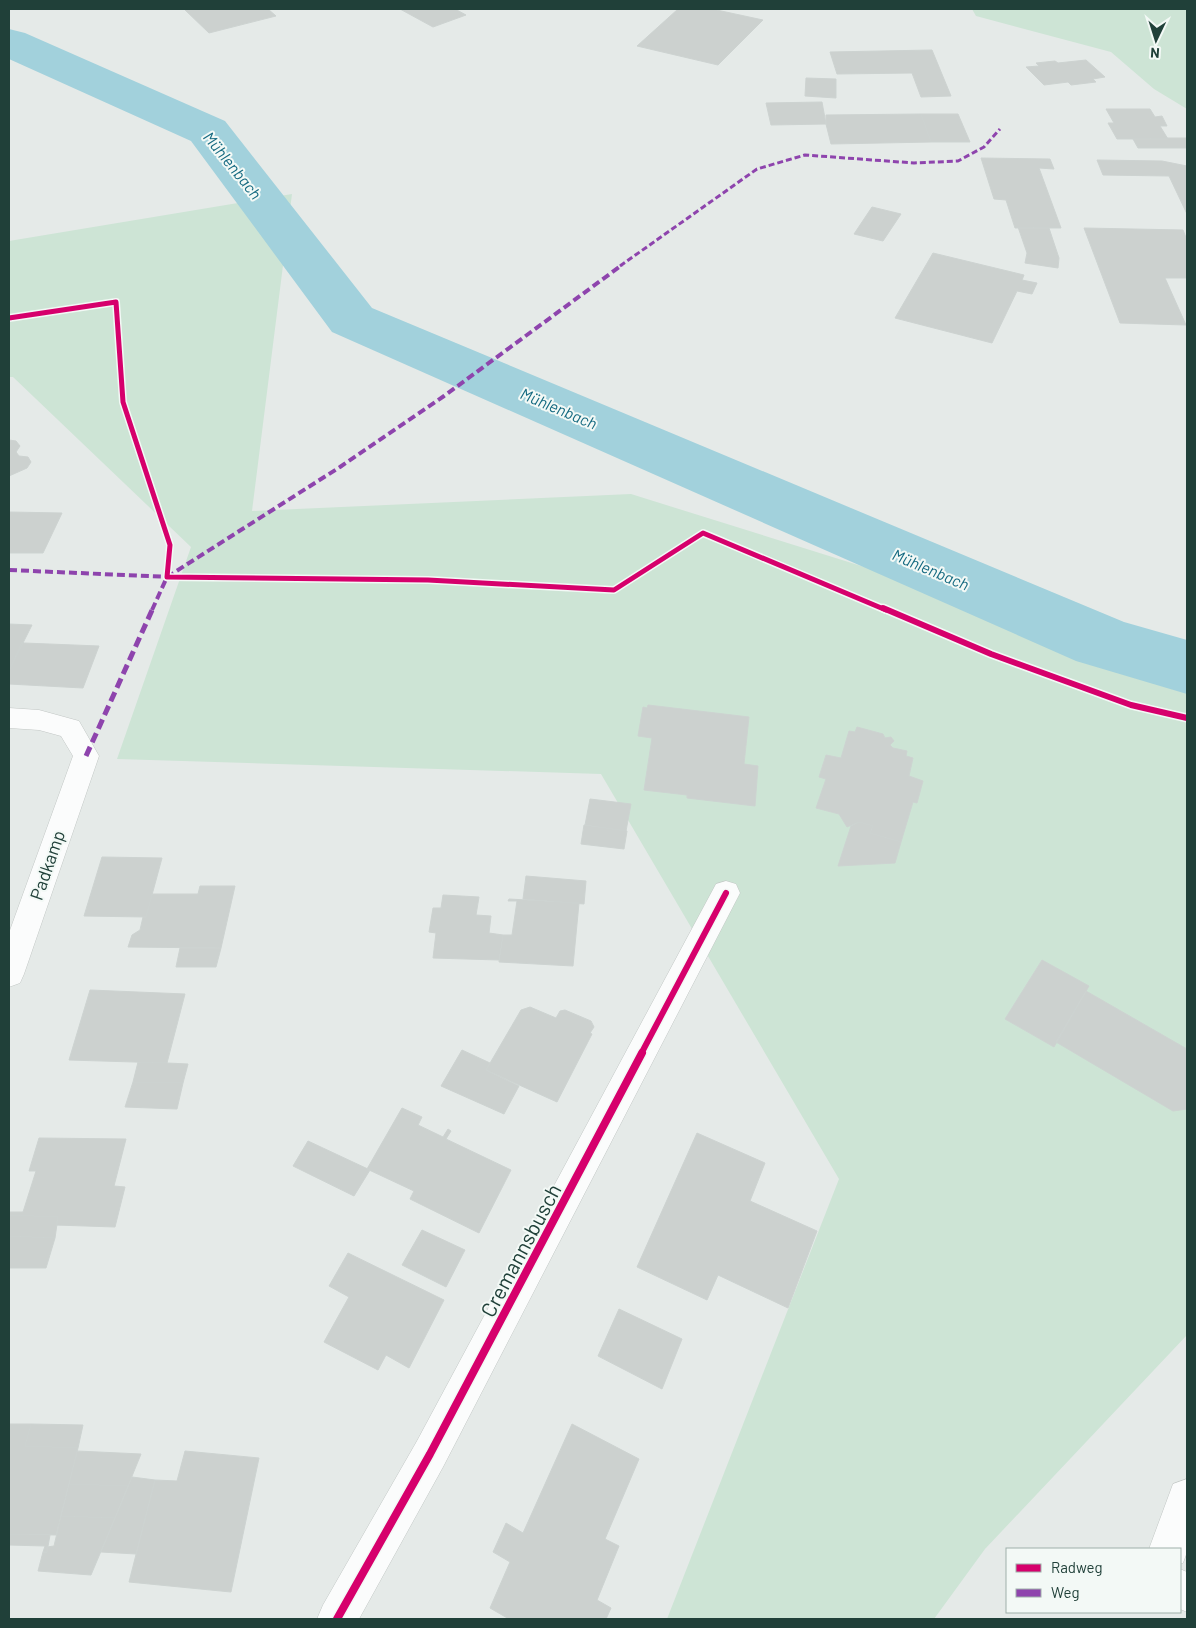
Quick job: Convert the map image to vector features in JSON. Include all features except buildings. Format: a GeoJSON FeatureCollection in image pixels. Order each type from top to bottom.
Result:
{"type":"FeatureCollection","features":[{"type":"Feature","properties":{"kind":"street","name":"Padkamp"},"geometry":{"type":"LineString","coordinates":[[9,718],[39,720],[70,728],[86,756],[9,974]]}},
{"type":"Feature","properties":{"kind":"street","name":"Cremannsbusch"},"geometry":{"type":"LineString","coordinates":[[337,1619],[430,1454],[726,893]]}},
{"type":"Feature","properties":{"kind":"street"},"geometry":{"type":"LineString","coordinates":[[1169,1548],[1187,1498]]}},
{"type":"Feature","properties":{"kind":"green space"},"geometry":{"type":"Polygon","coordinates":[[[972,9],[1187,9],[1187,109],[1154,89],[1111,52],[976,16],[972,9]]]}},
{"type":"Feature","properties":{"kind":"green space"},"geometry":{"type":"Polygon","coordinates":[[[292,194],[252,511],[631,494],[1187,668],[1187,1335],[985,1549],[934,1619],[667,1619],[839,1179],[601,774],[117,759],[191,547],[13,377],[9,377],[9,241],[292,194]]]}},
{"type":"Feature","properties":{"kind":"waterway","name":"Mühlenbach"},"geometry":{"type":"LineString","coordinates":[[9,42],[208,131],[352,320],[1102,642],[1187,667]]}},
{"type":"Feature","properties":{"kind":"marked path"},"geometry":{"type":"LineString","coordinates":[[86,756],[167,577],[340,467],[444,396],[660,237],[757,169],[805,155],[914,163],[958,161],[984,147],[1000,129]]}},
{"type":"Feature","properties":{"kind":"marked path"},"geometry":{"type":"LineString","coordinates":[[9,570],[171,577]]}},
{"type":"Feature","properties":{"kind":"cycle path"},"geometry":{"type":"LineString","coordinates":[[9,318],[116,302],[123,402],[170,545],[167,577],[428,580],[614,590],[703,533],[991,654],[1131,705],[1187,718]]}},
{"type":"Feature","properties":{"kind":"cycle path"},"geometry":{"type":"LineString","coordinates":[[337,1619],[430,1454],[726,893]]}}]}
